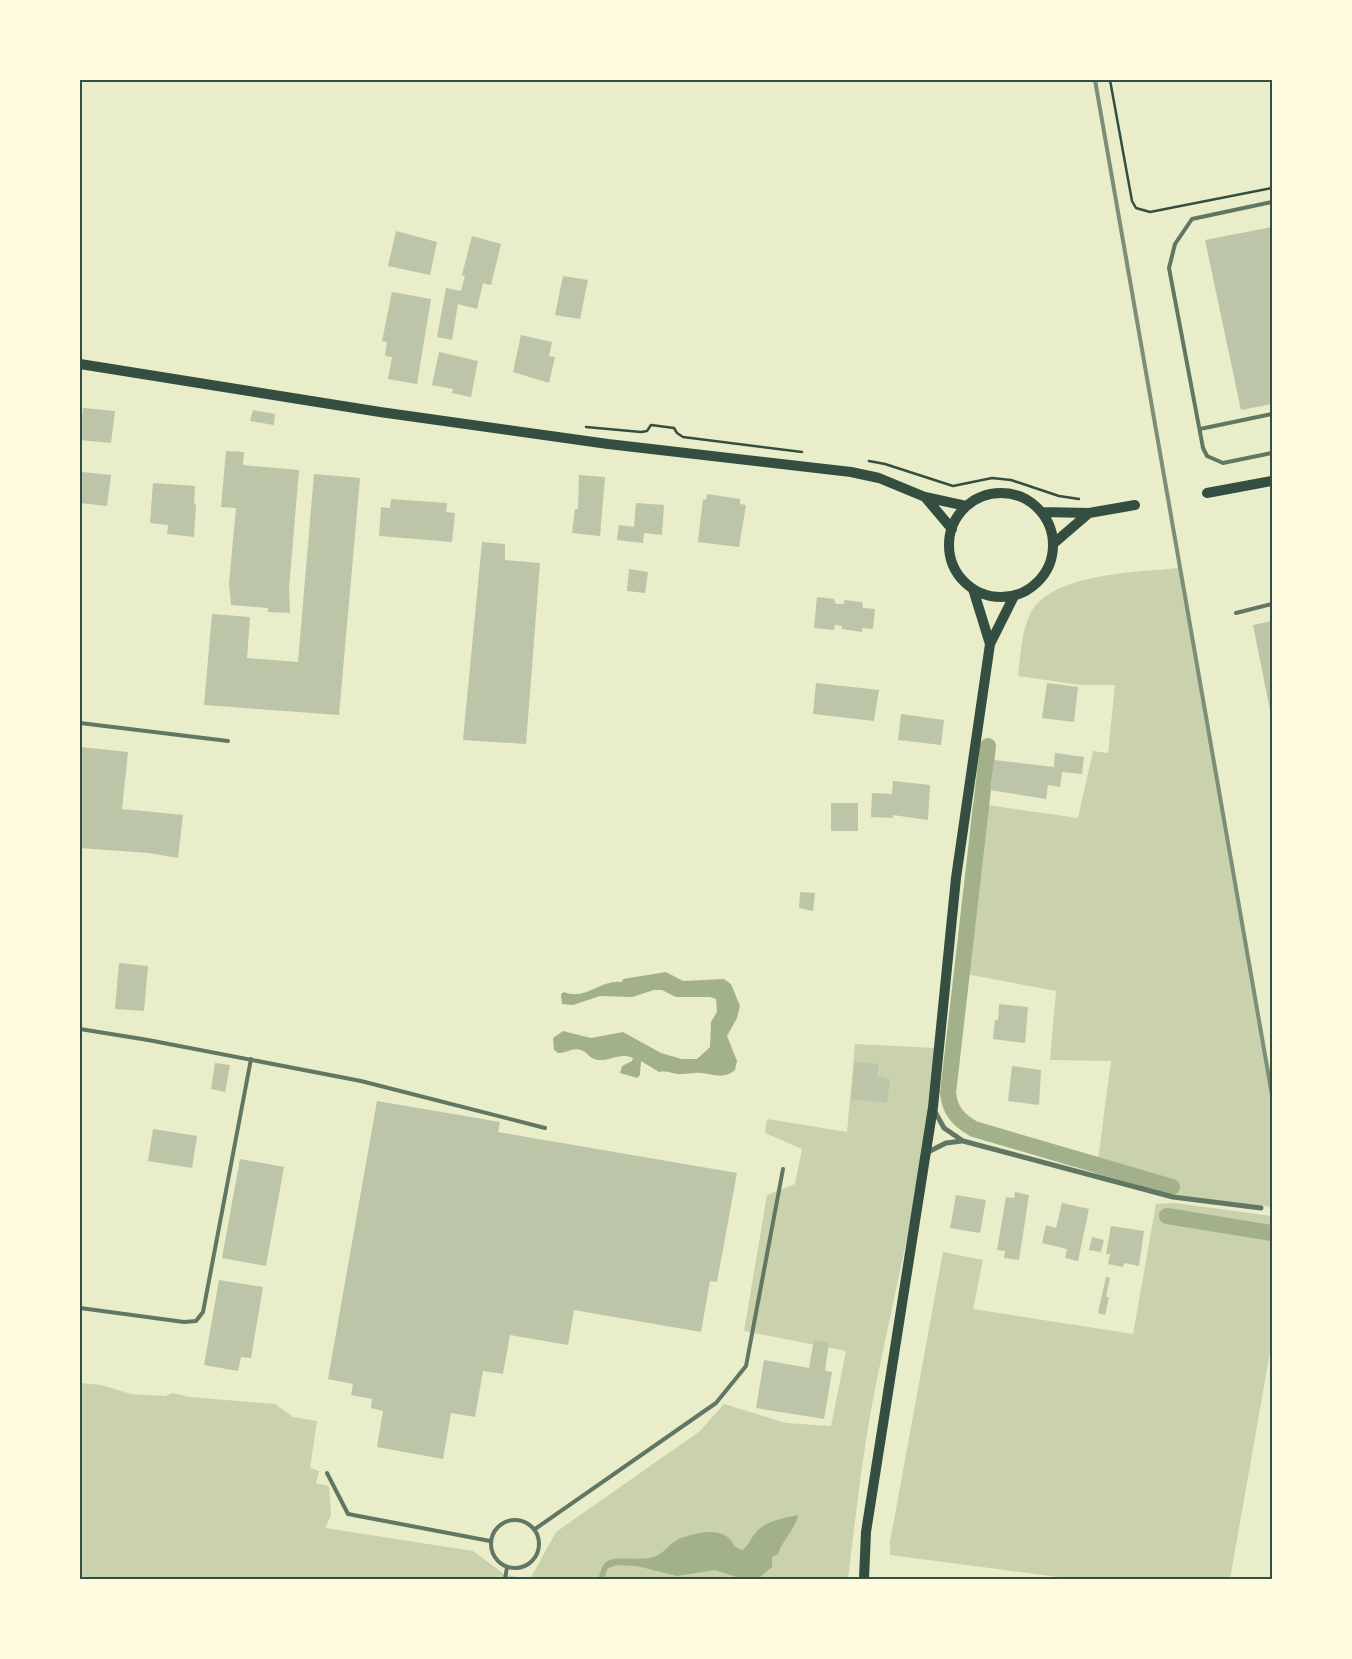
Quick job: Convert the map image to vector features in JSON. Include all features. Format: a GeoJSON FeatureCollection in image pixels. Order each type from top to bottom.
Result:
{"type":"FeatureCollection","features":[{"type":"Feature","properties":{"kind":"main road"},"geometry":{"type":"LineString","coordinates":[[80,364],[380,412],[608,444],[851,472],[879,478],[925,497],[966,506]]}},
{"type":"Feature","properties":{"kind":"main road"},"geometry":{"type":"LineString","coordinates":[[1207,493],[1272,481]]}},
{"type":"Feature","properties":{"kind":"main road"},"geometry":{"type":"LineString","coordinates":[[997,493],[1029,501],[1042,512],[1052,532],[1051,561],[1043,577],[1030,589],[1014,596],[986,595],[973,589],[960,578],[952,562],[949,546],[952,529],[966,506],[980,497],[997,493]]}},
{"type":"Feature","properties":{"kind":"main road"},"geometry":{"type":"LineString","coordinates":[[925,497],[952,529]]}},
{"type":"Feature","properties":{"kind":"main road"},"geometry":{"type":"LineString","coordinates":[[1042,512],[1090,513],[1135,505]]}},
{"type":"Feature","properties":{"kind":"main road"},"geometry":{"type":"LineString","coordinates":[[1053,544],[1090,513]]}},
{"type":"Feature","properties":{"kind":"main road"},"geometry":{"type":"LineString","coordinates":[[973,589],[990,644]]}},
{"type":"Feature","properties":{"kind":"main road"},"geometry":{"type":"LineString","coordinates":[[864,1579],[866,1532],[933,1108],[956,878],[990,644],[1014,596]]}},
{"type":"Feature","properties":{"kind":"street"},"geometry":{"type":"LineString","coordinates":[[933,1108],[944,1128],[963,1141],[1172,1197],[1261,1208]]}},
{"type":"Feature","properties":{"kind":"street"},"geometry":{"type":"LineString","coordinates":[[926,1153],[946,1143],[963,1141]]}},
{"type":"Feature","properties":{"kind":"lane"},"geometry":{"type":"LineString","coordinates":[[1272,202],[1192,219],[1175,244],[1170,255],[1169,268],[1200,429],[1207,456],[1217,462],[1223,462],[1272,453]]}},
{"type":"Feature","properties":{"kind":"lane"},"geometry":{"type":"LineString","coordinates":[[1200,429],[1272,414]]}},
{"type":"Feature","properties":{"kind":"lane"},"geometry":{"type":"LineString","coordinates":[[1236,613],[1272,604]]}},
{"type":"Feature","properties":{"kind":"lane"},"geometry":{"type":"LineString","coordinates":[[80,723],[228,741]]}},
{"type":"Feature","properties":{"kind":"lane"},"geometry":{"type":"LineString","coordinates":[[80,1029],[252,1059],[361,1081],[545,1128]]}},
{"type":"Feature","properties":{"kind":"lane"},"geometry":{"type":"LineString","coordinates":[[80,1308],[184,1322],[196,1321],[200,1317],[203,1312],[252,1059]]}},
{"type":"Feature","properties":{"kind":"lane"},"geometry":{"type":"LineString","coordinates":[[535,1530],[716,1402],[746,1366],[783,1169]]}},
{"type":"Feature","properties":{"kind":"lane"},"geometry":{"type":"LineString","coordinates":[[327,1472],[348,1514],[490,1541]]}},
{"type":"Feature","properties":{"kind":"lane"},"geometry":{"type":"LineString","coordinates":[[521,1520],[535,1530],[540,1544],[535,1558],[522,1567],[507,1567],[495,1557],[490,1541],[493,1533],[505,1521],[521,1520]]}},
{"type":"Feature","properties":{"kind":"lane"},"geometry":{"type":"LineString","coordinates":[[505,1579],[507,1567]]}},
{"type":"Feature","properties":{"kind":"path"},"geometry":{"type":"LineString","coordinates":[[1110,80],[1132,201],[1136,208],[1150,212],[1272,188]]}},
{"type":"Feature","properties":{"kind":"path"},"geometry":{"type":"LineString","coordinates":[[581,426],[641,432],[647,431],[651,426],[674,428],[676,433],[683,436],[808,453]]}},
{"type":"Feature","properties":{"kind":"path"},"geometry":{"type":"LineString","coordinates":[[865,461],[885,464],[953,486],[992,478],[1011,480],[1059,496],[1080,499]]}},
{"type":"Feature","properties":{"kind":"shaded area"},"geometry":{"type":"Polygon","coordinates":[[[1179,568],[1272,1101],[1272,1207],[1187,1197],[1096,1175],[1111,1061],[1050,1060],[1056,991],[955,972],[973,803],[1078,818],[1093,751],[1108,753],[1115,685],[1080,685],[1018,676],[1024,633],[1029,616],[1045,597],[1061,588],[1080,581],[1122,573],[1179,568]]]}},
{"type":"Feature","properties":{"kind":"shaded area"},"geometry":{"type":"Polygon","coordinates":[[[666,972],[683,981],[724,979],[731,984],[740,1006],[737,1018],[727,1036],[737,1061],[735,1070],[731,1073],[715,1075],[659,1072],[641,1061],[640,1075],[637,1078],[620,1073],[622,1066],[632,1061],[633,1058],[628,1056],[598,1060],[578,1049],[558,1053],[554,1050],[553,1038],[563,1031],[591,1038],[623,1032],[661,1053],[682,1059],[697,1059],[710,1047],[711,1022],[717,1012],[716,999],[710,997],[676,997],[662,990],[654,990],[632,997],[600,996],[573,1005],[562,1004],[561,994],[564,992],[579,994],[614,982],[622,982],[623,979],[666,972]]]}},
{"type":"Feature","properties":{"kind":"shaded area"},"geometry":{"type":"Polygon","coordinates":[[[855,1044],[936,1048],[926,1136],[910,1224],[869,1421],[848,1579],[530,1579],[556,1532],[700,1431],[724,1404],[786,1423],[831,1426],[846,1351],[744,1331],[767,1195],[795,1184],[802,1149],[765,1133],[767,1119],[847,1132],[855,1044]]]}},
{"type":"Feature","properties":{"kind":"shaded area"},"geometry":{"type":"Polygon","coordinates":[[[1175,1203],[1272,1216],[1272,1341],[1230,1579],[1073,1579],[890,1555],[890,1542],[943,1252],[983,1260],[973,1309],[1133,1334],[1156,1204],[1175,1203]]]}},
{"type":"Feature","properties":{"kind":"shaded area"},"geometry":{"type":"Polygon","coordinates":[[[80,1383],[101,1385],[131,1394],[165,1396],[173,1393],[190,1397],[275,1404],[293,1417],[317,1421],[310,1468],[319,1471],[316,1483],[329,1486],[331,1515],[325,1528],[473,1551],[504,1574],[525,1579],[80,1579],[80,1383]]]}},
{"type":"Feature","properties":{"kind":"shaded area"},"geometry":{"type":"Polygon","coordinates":[[[798,1515],[778,1554],[772,1557],[772,1567],[758,1579],[742,1579],[715,1570],[677,1576],[637,1566],[618,1565],[608,1568],[604,1579],[598,1579],[603,1565],[610,1560],[650,1558],[659,1555],[677,1540],[701,1533],[709,1532],[724,1535],[730,1539],[734,1546],[742,1550],[761,1527],[776,1520],[798,1515]]]}},
{"type":"Feature","properties":{"kind":"building"},"geometry":{"type":"Polygon","coordinates":[[[1272,227],[1272,404],[1241,410],[1205,240],[1272,227]]]}},
{"type":"Feature","properties":{"kind":"building"},"geometry":{"type":"Polygon","coordinates":[[[396,231],[437,242],[430,275],[388,266],[396,231]]]}},
{"type":"Feature","properties":{"kind":"building"},"geometry":{"type":"Polygon","coordinates":[[[472,236],[501,244],[491,285],[483,283],[477,309],[458,304],[452,340],[437,337],[446,288],[461,291],[465,276],[462,275],[472,236]]]}},
{"type":"Feature","properties":{"kind":"building"},"geometry":{"type":"Polygon","coordinates":[[[563,276],[588,280],[580,319],[555,315],[563,276]]]}},
{"type":"Feature","properties":{"kind":"building"},"geometry":{"type":"Polygon","coordinates":[[[392,292],[431,299],[417,384],[388,379],[392,357],[385,356],[387,342],[382,341],[392,292]]]}},
{"type":"Feature","properties":{"kind":"building"},"geometry":{"type":"Polygon","coordinates":[[[521,335],[552,342],[549,356],[555,357],[549,383],[513,372],[521,335]]]}},
{"type":"Feature","properties":{"kind":"building"},"geometry":{"type":"Polygon","coordinates":[[[439,352],[478,361],[471,397],[452,393],[453,389],[432,385],[439,352]]]}},
{"type":"Feature","properties":{"kind":"building"},"geometry":{"type":"Polygon","coordinates":[[[83,408],[115,411],[111,443],[80,440],[83,408]]]}},
{"type":"Feature","properties":{"kind":"building"},"geometry":{"type":"Polygon","coordinates":[[[253,410],[275,414],[274,425],[250,421],[253,410]]]}},
{"type":"Feature","properties":{"kind":"building"},"geometry":{"type":"Polygon","coordinates":[[[226,451],[244,452],[243,465],[299,470],[289,588],[290,613],[268,612],[268,608],[231,605],[229,583],[236,508],[221,507],[226,451]]]}},
{"type":"Feature","properties":{"kind":"building"},"geometry":{"type":"Polygon","coordinates":[[[82,472],[111,475],[107,506],[80,503],[82,472]]]}},
{"type":"Feature","properties":{"kind":"building"},"geometry":{"type":"Polygon","coordinates":[[[314,474],[360,478],[339,715],[204,705],[212,614],[250,617],[247,658],[298,662],[314,474]]]}},
{"type":"Feature","properties":{"kind":"building"},"geometry":{"type":"Polygon","coordinates":[[[579,475],[605,477],[600,536],[572,533],[575,509],[578,509],[579,475]]]}},
{"type":"Feature","properties":{"kind":"building"},"geometry":{"type":"Polygon","coordinates":[[[153,483],[195,486],[194,537],[167,534],[168,525],[150,523],[153,483]]]}},
{"type":"Feature","properties":{"kind":"building"},"geometry":{"type":"Polygon","coordinates":[[[707,494],[740,499],[740,504],[746,505],[739,547],[698,542],[703,499],[706,500],[707,494]]]}},
{"type":"Feature","properties":{"kind":"building"},"geometry":{"type":"Polygon","coordinates":[[[391,499],[447,503],[446,512],[455,513],[452,542],[379,536],[381,507],[390,508],[391,499]]]}},
{"type":"Feature","properties":{"kind":"building"},"geometry":{"type":"Polygon","coordinates":[[[636,503],[664,505],[662,535],[644,533],[643,543],[617,540],[619,525],[634,527],[636,503]]]}},
{"type":"Feature","properties":{"kind":"building"},"geometry":{"type":"Polygon","coordinates":[[[482,542],[505,544],[505,560],[540,563],[526,744],[463,740],[482,542]]]}},
{"type":"Feature","properties":{"kind":"building"},"geometry":{"type":"Polygon","coordinates":[[[629,569],[648,572],[645,593],[627,591],[629,569]]]}},
{"type":"Feature","properties":{"kind":"building"},"geometry":{"type":"Polygon","coordinates":[[[817,597],[834,599],[836,604],[844,604],[844,600],[862,602],[863,608],[875,609],[873,629],[862,628],[862,632],[842,629],[842,626],[835,625],[834,630],[814,628],[817,597]]]}},
{"type":"Feature","properties":{"kind":"building"},"geometry":{"type":"Polygon","coordinates":[[[1272,621],[1272,715],[1271,715],[1253,625],[1272,621]]]}},
{"type":"Feature","properties":{"kind":"building"},"geometry":{"type":"Polygon","coordinates":[[[816,683],[879,690],[874,721],[813,714],[816,683]]]}},
{"type":"Feature","properties":{"kind":"building"},"geometry":{"type":"Polygon","coordinates":[[[1047,683],[1078,687],[1074,722],[1042,718],[1047,683]]]}},
{"type":"Feature","properties":{"kind":"building"},"geometry":{"type":"Polygon","coordinates":[[[901,714],[944,720],[941,745],[898,740],[901,714]]]}},
{"type":"Feature","properties":{"kind":"building"},"geometry":{"type":"Polygon","coordinates":[[[80,747],[128,752],[122,809],[183,815],[178,858],[149,853],[80,848],[80,747]]]}},
{"type":"Feature","properties":{"kind":"building"},"geometry":{"type":"Polygon","coordinates":[[[1055,753],[1084,757],[1082,774],[1062,772],[1060,787],[1048,785],[1046,799],[990,790],[994,760],[1054,767],[1055,753]]]}},
{"type":"Feature","properties":{"kind":"building"},"geometry":{"type":"Polygon","coordinates":[[[893,781],[930,785],[928,820],[893,815],[893,818],[871,817],[872,793],[892,794],[893,781]]]}},
{"type":"Feature","properties":{"kind":"building"},"geometry":{"type":"Polygon","coordinates":[[[831,803],[858,803],[858,831],[831,831],[831,803]]]}},
{"type":"Feature","properties":{"kind":"building"},"geometry":{"type":"Polygon","coordinates":[[[800,892],[815,893],[813,911],[799,908],[800,892]]]}},
{"type":"Feature","properties":{"kind":"building"},"geometry":{"type":"Polygon","coordinates":[[[119,963],[148,966],[144,1011],[115,1009],[119,963]]]}},
{"type":"Feature","properties":{"kind":"building"},"geometry":{"type":"Polygon","coordinates":[[[999,1004],[1028,1007],[1025,1043],[993,1039],[995,1020],[998,1020],[999,1004]]]}},
{"type":"Feature","properties":{"kind":"building"},"geometry":{"type":"Polygon","coordinates":[[[855,1062],[879,1064],[877,1076],[890,1079],[887,1103],[851,1099],[855,1062]]]}},
{"type":"Feature","properties":{"kind":"building"},"geometry":{"type":"Polygon","coordinates":[[[215,1063],[230,1065],[225,1092],[211,1089],[215,1063]]]}},
{"type":"Feature","properties":{"kind":"building"},"geometry":{"type":"Polygon","coordinates":[[[1012,1066],[1041,1070],[1039,1105],[1008,1101],[1012,1066]]]}},
{"type":"Feature","properties":{"kind":"building"},"geometry":{"type":"Polygon","coordinates":[[[377,1101],[500,1122],[498,1132],[737,1173],[717,1282],[710,1281],[701,1332],[574,1310],[568,1345],[510,1335],[503,1374],[483,1371],[475,1417],[451,1413],[443,1459],[377,1447],[383,1411],[371,1408],[372,1399],[351,1395],[353,1384],[328,1379],[377,1101]]]}},
{"type":"Feature","properties":{"kind":"building"},"geometry":{"type":"Polygon","coordinates":[[[153,1129],[197,1136],[192,1168],[148,1161],[153,1129]]]}},
{"type":"Feature","properties":{"kind":"building"},"geometry":{"type":"Polygon","coordinates":[[[240,1159],[284,1167],[266,1266],[222,1258],[240,1159]]]}},
{"type":"Feature","properties":{"kind":"building"},"geometry":{"type":"Polygon","coordinates":[[[1015,1192],[1029,1195],[1019,1260],[1004,1258],[1005,1251],[997,1250],[1006,1197],[1014,1198],[1015,1192]]]}},
{"type":"Feature","properties":{"kind":"building"},"geometry":{"type":"Polygon","coordinates":[[[956,1195],[986,1200],[980,1233],[950,1228],[956,1195]]]}},
{"type":"Feature","properties":{"kind":"building"},"geometry":{"type":"Polygon","coordinates":[[[1062,1203],[1089,1209],[1078,1261],[1065,1258],[1067,1249],[1042,1243],[1046,1225],[1056,1228],[1062,1203]]]}},
{"type":"Feature","properties":{"kind":"building"},"geometry":{"type":"Polygon","coordinates":[[[1111,1226],[1144,1231],[1139,1266],[1124,1263],[1123,1267],[1108,1264],[1110,1254],[1106,1254],[1111,1226]]]}},
{"type":"Feature","properties":{"kind":"building"},"geometry":{"type":"Polygon","coordinates":[[[1092,1237],[1104,1240],[1101,1252],[1089,1250],[1092,1237]]]}},
{"type":"Feature","properties":{"kind":"building"},"geometry":{"type":"Polygon","coordinates":[[[1106,1277],[1110,1278],[1106,1297],[1109,1297],[1105,1315],[1098,1313],[1106,1277]]]}},
{"type":"Feature","properties":{"kind":"building"},"geometry":{"type":"Polygon","coordinates":[[[219,1280],[263,1287],[251,1358],[241,1357],[238,1371],[204,1365],[219,1280]]]}},
{"type":"Feature","properties":{"kind":"building"},"geometry":{"type":"Polygon","coordinates":[[[814,1340],[829,1342],[825,1371],[832,1372],[824,1419],[756,1408],[764,1360],[809,1368],[814,1340]]]}},
{"type":"Feature","properties":{"kind":"waterway"},"geometry":{"type":"LineString","coordinates":[[988,746],[948,1093],[953,1110],[963,1122],[974,1129],[1172,1187]]}},
{"type":"Feature","properties":{"kind":"waterway"},"geometry":{"type":"LineString","coordinates":[[1167,1216],[1272,1233]]}},
{"type":"Feature","properties":{"kind":"railway"},"geometry":{"type":"LineString","coordinates":[[1095,80],[1272,1095]]}}]}
